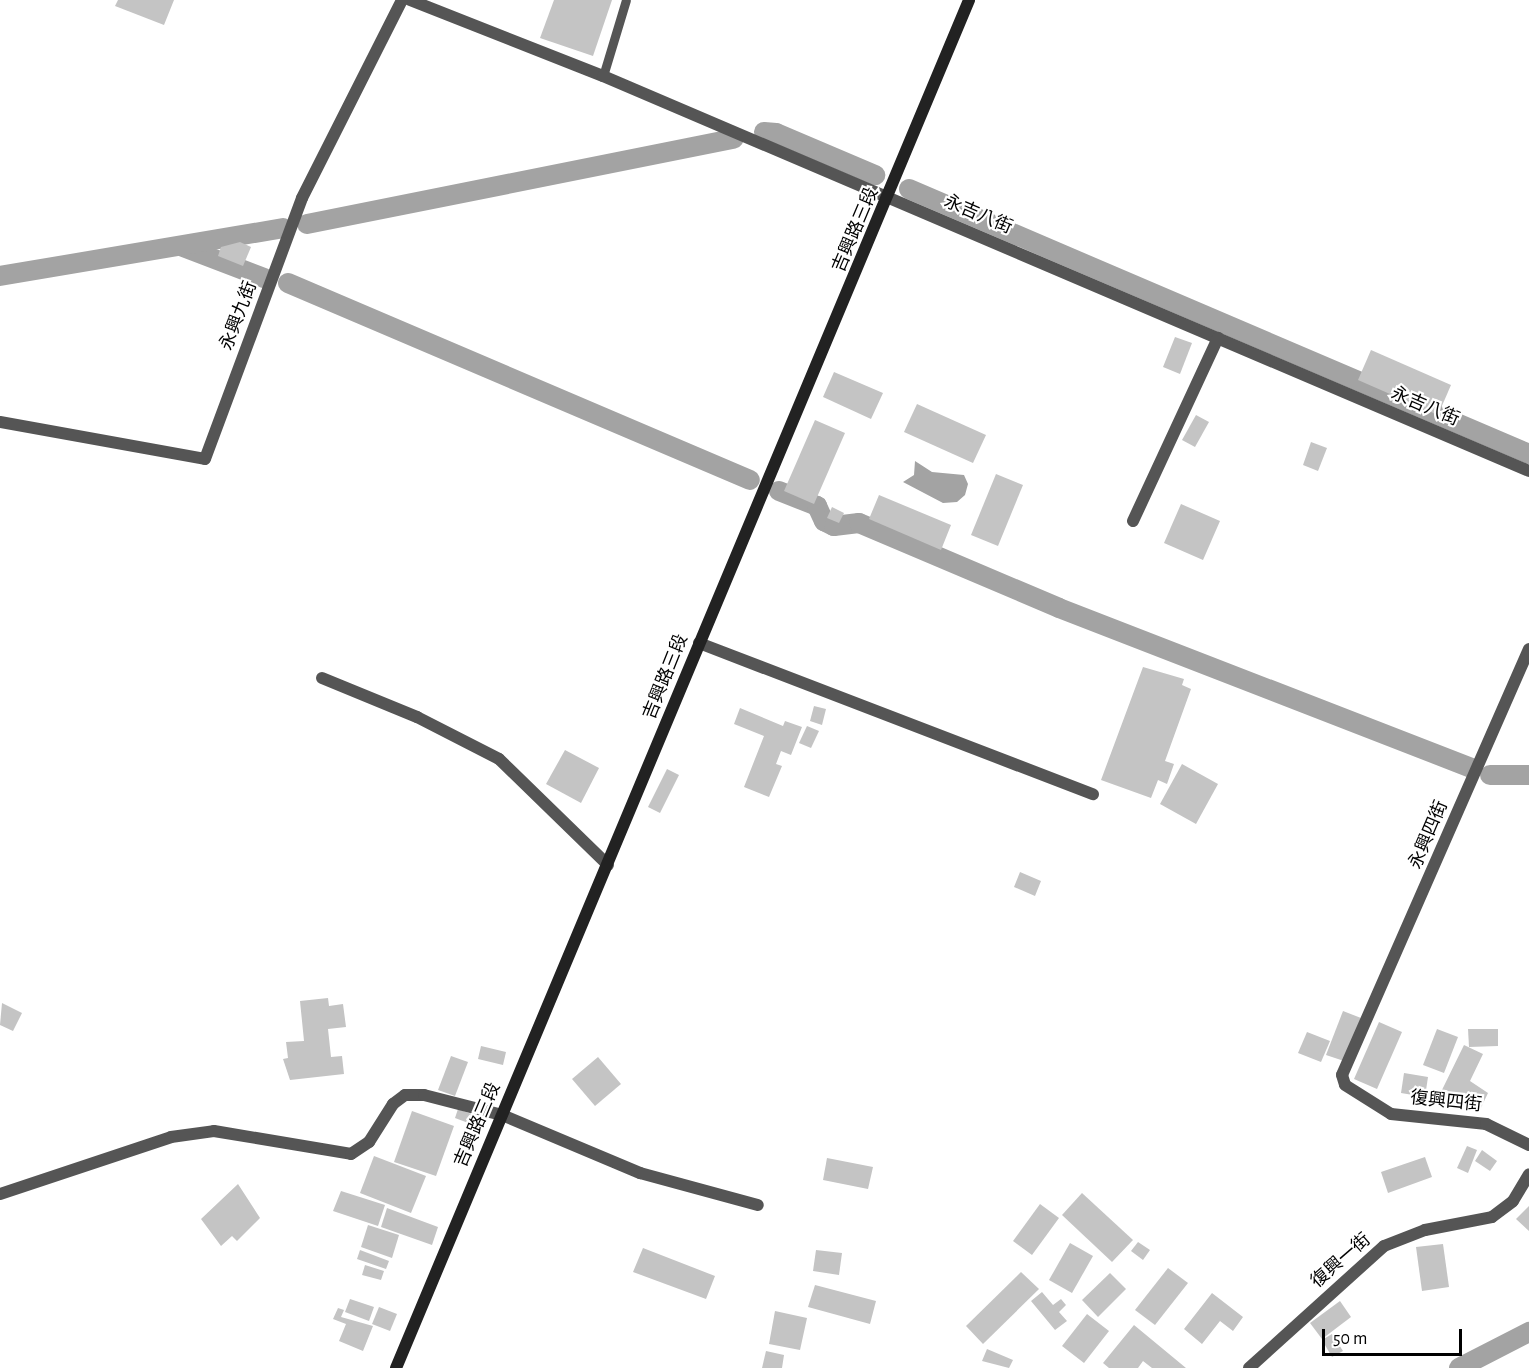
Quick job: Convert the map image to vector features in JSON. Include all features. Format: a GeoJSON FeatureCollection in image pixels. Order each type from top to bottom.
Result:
{"type":"FeatureCollection","features":[{"type":"Feature","properties":{"kind":"street","name":"永興九街"},"geometry":{"type":"LineString","coordinates":[[0,422],[205,459],[302,198],[402,0]]}},
{"type":"Feature","properties":{"kind":"street","name":"永吉八街"},"geometry":{"type":"LineString","coordinates":[[410,0],[603,76],[1529,471]]}},
{"type":"Feature","properties":{"kind":"street","name":"吉興路三段"},"geometry":{"type":"LineString","coordinates":[[396,1368],[699,643],[890,197],[969,0]]}},
{"type":"Feature","properties":{"kind":"street"},"geometry":{"type":"LineString","coordinates":[[1133,521],[1218,338]]}},
{"type":"Feature","properties":{"kind":"street"},"geometry":{"type":"LineString","coordinates":[[699,643],[1093,794]]}},
{"type":"Feature","properties":{"kind":"street","name":"永興四街"},"geometry":{"type":"LineString","coordinates":[[1362,1036],[1529,649]]}},
{"type":"Feature","properties":{"kind":"street"},"geometry":{"type":"LineString","coordinates":[[322,678],[417,717],[499,759],[608,865]]}},
{"type":"Feature","properties":{"kind":"street","name":"復興四街"},"geometry":{"type":"LineString","coordinates":[[1362,1036],[1342,1075],[1345,1085],[1390,1114],[1486,1124],[1529,1145]]}},
{"type":"Feature","properties":{"kind":"street"},"geometry":{"type":"LineString","coordinates":[[0,1194],[171,1137],[214,1131],[351,1154],[369,1142],[393,1104],[405,1095],[424,1095],[502,1115],[640,1173],[758,1205]]}},
{"type":"Feature","properties":{"kind":"street","name":"復興一街"},"geometry":{"type":"LineString","coordinates":[[1249,1368],[1384,1246],[1425,1230],[1492,1217],[1513,1201],[1529,1174]]}},
{"type":"Feature","properties":{"kind":"lane"},"geometry":{"type":"LineString","coordinates":[[603,76],[626,0]]}},
{"type":"Feature","properties":{"kind":"shaded area"},"geometry":{"type":"Polygon","coordinates":[[[915,461],[932,472],[964,475],[968,484],[965,495],[957,502],[943,503],[903,482],[914,475],[915,461]]]}},
{"type":"Feature","properties":{"kind":"building"},"geometry":{"type":"Polygon","coordinates":[[[118,0],[174,0],[164,25],[115,6],[118,0]]]}},
{"type":"Feature","properties":{"kind":"building"},"geometry":{"type":"Polygon","coordinates":[[[554,0],[612,0],[593,56],[540,38],[554,0]]]}},
{"type":"Feature","properties":{"kind":"building"},"geometry":{"type":"Polygon","coordinates":[[[240,242],[251,247],[243,266],[218,256],[221,247],[240,242]]]}},
{"type":"Feature","properties":{"kind":"building"},"geometry":{"type":"Polygon","coordinates":[[[1175,337],[1192,343],[1180,374],[1163,367],[1175,337]]]}},
{"type":"Feature","properties":{"kind":"building"},"geometry":{"type":"Polygon","coordinates":[[[1371,350],[1451,385],[1438,415],[1358,380],[1371,350]]]}},
{"type":"Feature","properties":{"kind":"building"},"geometry":{"type":"Polygon","coordinates":[[[834,372],[883,393],[871,419],[823,397],[834,372]]]}},
{"type":"Feature","properties":{"kind":"building"},"geometry":{"type":"Polygon","coordinates":[[[917,404],[986,435],[973,463],[904,432],[917,404]]]}},
{"type":"Feature","properties":{"kind":"building"},"geometry":{"type":"Polygon","coordinates":[[[1196,415],[1209,422],[1195,447],[1182,440],[1196,415]]]}},
{"type":"Feature","properties":{"kind":"building"},"geometry":{"type":"Polygon","coordinates":[[[815,420],[845,433],[814,504],[784,491],[815,420]]]}},
{"type":"Feature","properties":{"kind":"building"},"geometry":{"type":"Polygon","coordinates":[[[1311,442],[1327,448],[1318,471],[1303,465],[1311,442]]]}},
{"type":"Feature","properties":{"kind":"building"},"geometry":{"type":"Polygon","coordinates":[[[996,474],[1023,485],[998,546],[971,535],[996,474]]]}},
{"type":"Feature","properties":{"kind":"building"},"geometry":{"type":"Polygon","coordinates":[[[879,495],[951,525],[941,550],[869,519],[879,495]]]}},
{"type":"Feature","properties":{"kind":"building"},"geometry":{"type":"Polygon","coordinates":[[[1181,504],[1220,521],[1203,560],[1164,543],[1181,504]]]}},
{"type":"Feature","properties":{"kind":"building"},"geometry":{"type":"Polygon","coordinates":[[[832,507],[844,513],[839,523],[827,518],[832,507]]]}},
{"type":"Feature","properties":{"kind":"building"},"geometry":{"type":"Polygon","coordinates":[[[1143,667],[1184,679],[1182,685],[1191,689],[1165,761],[1174,764],[1167,784],[1158,780],[1151,798],[1101,780],[1143,667]]]}},
{"type":"Feature","properties":{"kind":"building"},"geometry":{"type":"Polygon","coordinates":[[[814,706],[826,709],[822,725],[810,721],[814,706]]]}},
{"type":"Feature","properties":{"kind":"building"},"geometry":{"type":"Polygon","coordinates":[[[740,708],[783,726],[785,721],[802,727],[791,755],[781,751],[776,764],[782,766],[769,797],[744,787],[764,736],[734,724],[740,708]]]}},
{"type":"Feature","properties":{"kind":"building"},"geometry":{"type":"Polygon","coordinates":[[[807,726],[819,731],[811,748],[799,743],[807,726]]]}},
{"type":"Feature","properties":{"kind":"building"},"geometry":{"type":"Polygon","coordinates":[[[565,750],[599,768],[581,803],[546,784],[565,750]]]}},
{"type":"Feature","properties":{"kind":"building"},"geometry":{"type":"Polygon","coordinates":[[[1182,764],[1218,784],[1196,824],[1160,804],[1182,764]]]}},
{"type":"Feature","properties":{"kind":"building"},"geometry":{"type":"Polygon","coordinates":[[[667,769],[679,775],[660,813],[648,807],[667,769]]]}},
{"type":"Feature","properties":{"kind":"building"},"geometry":{"type":"Polygon","coordinates":[[[1020,872],[1041,881],[1035,896],[1014,887],[1020,872]]]}},
{"type":"Feature","properties":{"kind":"building"},"geometry":{"type":"Polygon","coordinates":[[[328,998],[329,1006],[343,1004],[346,1027],[328,1029],[331,1057],[342,1056],[344,1074],[290,1080],[283,1059],[288,1058],[286,1042],[304,1041],[300,1001],[328,998]]]}},
{"type":"Feature","properties":{"kind":"building"},"geometry":{"type":"Polygon","coordinates":[[[2,1003],[22,1013],[13,1031],[0,1025],[2,1003]]]}},
{"type":"Feature","properties":{"kind":"building"},"geometry":{"type":"Polygon","coordinates":[[[1343,1011],[1361,1018],[1344,1061],[1326,1055],[1343,1011]]]}},
{"type":"Feature","properties":{"kind":"building"},"geometry":{"type":"Polygon","coordinates":[[[1379,1022],[1402,1032],[1377,1089],[1354,1079],[1379,1022]]]}},
{"type":"Feature","properties":{"kind":"building"},"geometry":{"type":"Polygon","coordinates":[[[1437,1029],[1458,1037],[1444,1073],[1423,1065],[1437,1029]]]}},
{"type":"Feature","properties":{"kind":"building"},"geometry":{"type":"Polygon","coordinates":[[[1468,1029],[1498,1029],[1498,1046],[1469,1047],[1468,1029]]]}},
{"type":"Feature","properties":{"kind":"building"},"geometry":{"type":"Polygon","coordinates":[[[1307,1032],[1330,1041],[1321,1062],[1298,1053],[1307,1032]]]}},
{"type":"Feature","properties":{"kind":"building"},"geometry":{"type":"Polygon","coordinates":[[[1464,1045],[1483,1054],[1470,1081],[1488,1093],[1479,1112],[1440,1094],[1464,1045]]]}},
{"type":"Feature","properties":{"kind":"building"},"geometry":{"type":"Polygon","coordinates":[[[481,1046],[506,1052],[503,1065],[478,1059],[481,1046]]]}},
{"type":"Feature","properties":{"kind":"building"},"geometry":{"type":"Polygon","coordinates":[[[451,1056],[468,1062],[455,1096],[438,1090],[451,1056]]]}},
{"type":"Feature","properties":{"kind":"building"},"geometry":{"type":"Polygon","coordinates":[[[598,1057],[621,1084],[595,1106],[572,1079],[598,1057]]]}},
{"type":"Feature","properties":{"kind":"building"},"geometry":{"type":"Polygon","coordinates":[[[1404,1073],[1428,1077],[1425,1097],[1401,1093],[1404,1073]]]}},
{"type":"Feature","properties":{"kind":"building"},"geometry":{"type":"Polygon","coordinates":[[[458,1109],[474,1115],[471,1124],[455,1118],[458,1109]]]}},
{"type":"Feature","properties":{"kind":"building"},"geometry":{"type":"Polygon","coordinates":[[[412,1111],[454,1126],[436,1176],[394,1162],[412,1111]]]}},
{"type":"Feature","properties":{"kind":"building"},"geometry":{"type":"Polygon","coordinates":[[[1467,1146],[1477,1150],[1468,1173],[1457,1168],[1467,1146]]]}},
{"type":"Feature","properties":{"kind":"building"},"geometry":{"type":"Polygon","coordinates":[[[1482,1150],[1497,1161],[1490,1171],[1475,1161],[1482,1150]]]}},
{"type":"Feature","properties":{"kind":"building"},"geometry":{"type":"Polygon","coordinates":[[[374,1156],[426,1176],[411,1213],[360,1193],[374,1156]]]}},
{"type":"Feature","properties":{"kind":"building"},"geometry":{"type":"Polygon","coordinates":[[[1425,1157],[1432,1177],[1388,1193],[1381,1172],[1425,1157]]]}},
{"type":"Feature","properties":{"kind":"building"},"geometry":{"type":"Polygon","coordinates":[[[827,1158],[873,1167],[868,1189],[823,1180],[827,1158]]]}},
{"type":"Feature","properties":{"kind":"building"},"geometry":{"type":"Polygon","coordinates":[[[238,1184],[260,1218],[237,1241],[232,1236],[221,1246],[201,1219],[238,1184]]]}},
{"type":"Feature","properties":{"kind":"building"},"geometry":{"type":"Polygon","coordinates":[[[341,1191],[385,1205],[378,1226],[333,1211],[341,1191]]]}},
{"type":"Feature","properties":{"kind":"building"},"geometry":{"type":"Polygon","coordinates":[[[1082,1193],[1133,1240],[1112,1262],[1062,1215],[1082,1193]]]}},
{"type":"Feature","properties":{"kind":"building"},"geometry":{"type":"Polygon","coordinates":[[[1040,1204],[1059,1218],[1032,1255],[1013,1241],[1040,1204]]]}},
{"type":"Feature","properties":{"kind":"building"},"geometry":{"type":"Polygon","coordinates":[[[1529,1206],[1529,1231],[1516,1219],[1529,1206]]]}},
{"type":"Feature","properties":{"kind":"building"},"geometry":{"type":"Polygon","coordinates":[[[387,1208],[438,1227],[432,1245],[381,1227],[387,1208]]]}},
{"type":"Feature","properties":{"kind":"building"},"geometry":{"type":"Polygon","coordinates":[[[368,1225],[399,1235],[392,1258],[361,1247],[368,1225]]]}},
{"type":"Feature","properties":{"kind":"building"},"geometry":{"type":"Polygon","coordinates":[[[1138,1242],[1150,1250],[1143,1260],[1131,1251],[1138,1242]]]}},
{"type":"Feature","properties":{"kind":"building"},"geometry":{"type":"Polygon","coordinates":[[[1070,1243],[1093,1256],[1072,1293],[1049,1280],[1070,1243]]]}},
{"type":"Feature","properties":{"kind":"building"},"geometry":{"type":"Polygon","coordinates":[[[1443,1244],[1449,1287],[1422,1291],[1416,1247],[1443,1244]]]}},
{"type":"Feature","properties":{"kind":"building"},"geometry":{"type":"Polygon","coordinates":[[[643,1248],[715,1276],[706,1299],[633,1272],[643,1248]]]}},
{"type":"Feature","properties":{"kind":"building"},"geometry":{"type":"Polygon","coordinates":[[[360,1250],[389,1261],[386,1269],[357,1259],[360,1250]]]}},
{"type":"Feature","properties":{"kind":"building"},"geometry":{"type":"Polygon","coordinates":[[[816,1250],[842,1253],[839,1275],[813,1271],[816,1250]]]}},
{"type":"Feature","properties":{"kind":"building"},"geometry":{"type":"Polygon","coordinates":[[[365,1265],[384,1271],[381,1280],[362,1275],[365,1265]]]}},
{"type":"Feature","properties":{"kind":"building"},"geometry":{"type":"Polygon","coordinates":[[[1168,1268],[1188,1283],[1155,1325],[1135,1310],[1168,1268]]]}},
{"type":"Feature","properties":{"kind":"building"},"geometry":{"type":"Polygon","coordinates":[[[1021,1272],[1039,1289],[983,1344],[966,1326],[1021,1272]]]}},
{"type":"Feature","properties":{"kind":"building"},"geometry":{"type":"Polygon","coordinates":[[[1110,1273],[1126,1289],[1098,1317],[1082,1300],[1110,1273]]]}},
{"type":"Feature","properties":{"kind":"building"},"geometry":{"type":"Polygon","coordinates":[[[815,1285],[876,1301],[870,1324],[808,1307],[815,1285]]]}},
{"type":"Feature","properties":{"kind":"building"},"geometry":{"type":"Polygon","coordinates":[[[1042,1292],[1053,1305],[1061,1299],[1066,1305],[1059,1312],[1067,1321],[1055,1330],[1031,1301],[1042,1292]]]}},
{"type":"Feature","properties":{"kind":"building"},"geometry":{"type":"Polygon","coordinates":[[[1212,1293],[1243,1317],[1233,1331],[1220,1321],[1202,1344],[1184,1329],[1212,1293]]]}},
{"type":"Feature","properties":{"kind":"building"},"geometry":{"type":"Polygon","coordinates":[[[350,1299],[374,1307],[369,1321],[345,1312],[350,1299]]]}},
{"type":"Feature","properties":{"kind":"building"},"geometry":{"type":"Polygon","coordinates":[[[1340,1301],[1351,1317],[1322,1339],[1310,1323],[1340,1301]]]}},
{"type":"Feature","properties":{"kind":"building"},"geometry":{"type":"Polygon","coordinates":[[[379,1307],[397,1314],[390,1331],[372,1324],[379,1307]]]}},
{"type":"Feature","properties":{"kind":"building"},"geometry":{"type":"Polygon","coordinates":[[[338,1308],[344,1310],[341,1317],[373,1326],[363,1351],[339,1341],[346,1324],[333,1319],[338,1308]]]}},
{"type":"Feature","properties":{"kind":"building"},"geometry":{"type":"Polygon","coordinates":[[[775,1311],[807,1318],[800,1350],[769,1344],[775,1311]]]}},
{"type":"Feature","properties":{"kind":"building"},"geometry":{"type":"Polygon","coordinates":[[[1087,1314],[1109,1331],[1084,1363],[1062,1346],[1087,1314]]]}},
{"type":"Feature","properties":{"kind":"building"},"geometry":{"type":"Polygon","coordinates":[[[1134,1325],[1186,1368],[1152,1368],[1143,1361],[1138,1368],[1109,1368],[1103,1363],[1134,1325]]]}},
{"type":"Feature","properties":{"kind":"building"},"geometry":{"type":"Polygon","coordinates":[[[1332,1334],[1343,1351],[1332,1357],[1322,1340],[1332,1334]]]}},
{"type":"Feature","properties":{"kind":"building"},"geometry":{"type":"Polygon","coordinates":[[[987,1349],[1013,1360],[1009,1368],[982,1361],[987,1349]]]}},
{"type":"Feature","properties":{"kind":"building"},"geometry":{"type":"Polygon","coordinates":[[[766,1351],[784,1355],[782,1368],[762,1368],[766,1351]]]}},
{"type":"Feature","properties":{"kind":"waterway"},"geometry":{"type":"LineString","coordinates":[[764,132],[776,133],[875,175]]}},
{"type":"Feature","properties":{"kind":"waterway"},"geometry":{"type":"LineString","coordinates":[[307,224],[734,139]]}},
{"type":"Feature","properties":{"kind":"waterway"},"geometry":{"type":"LineString","coordinates":[[909,189],[1529,454]]}},
{"type":"Feature","properties":{"kind":"waterway"},"geometry":{"type":"LineString","coordinates":[[0,276],[283,228]]}},
{"type":"Feature","properties":{"kind":"waterway"},"geometry":{"type":"LineString","coordinates":[[183,247],[264,278]]}},
{"type":"Feature","properties":{"kind":"waterway"},"geometry":{"type":"LineString","coordinates":[[288,283],[750,480]]}},
{"type":"Feature","properties":{"kind":"waterway"},"geometry":{"type":"LineString","coordinates":[[779,491],[817,506],[824,521],[834,526],[859,523],[1059,608],[1471,768]]}},
{"type":"Feature","properties":{"kind":"waterway"},"geometry":{"type":"LineString","coordinates":[[1490,775],[1529,775]]}},
{"type":"Feature","properties":{"kind":"waterway"},"geometry":{"type":"LineString","coordinates":[[1459,1368],[1529,1332]]}}]}
